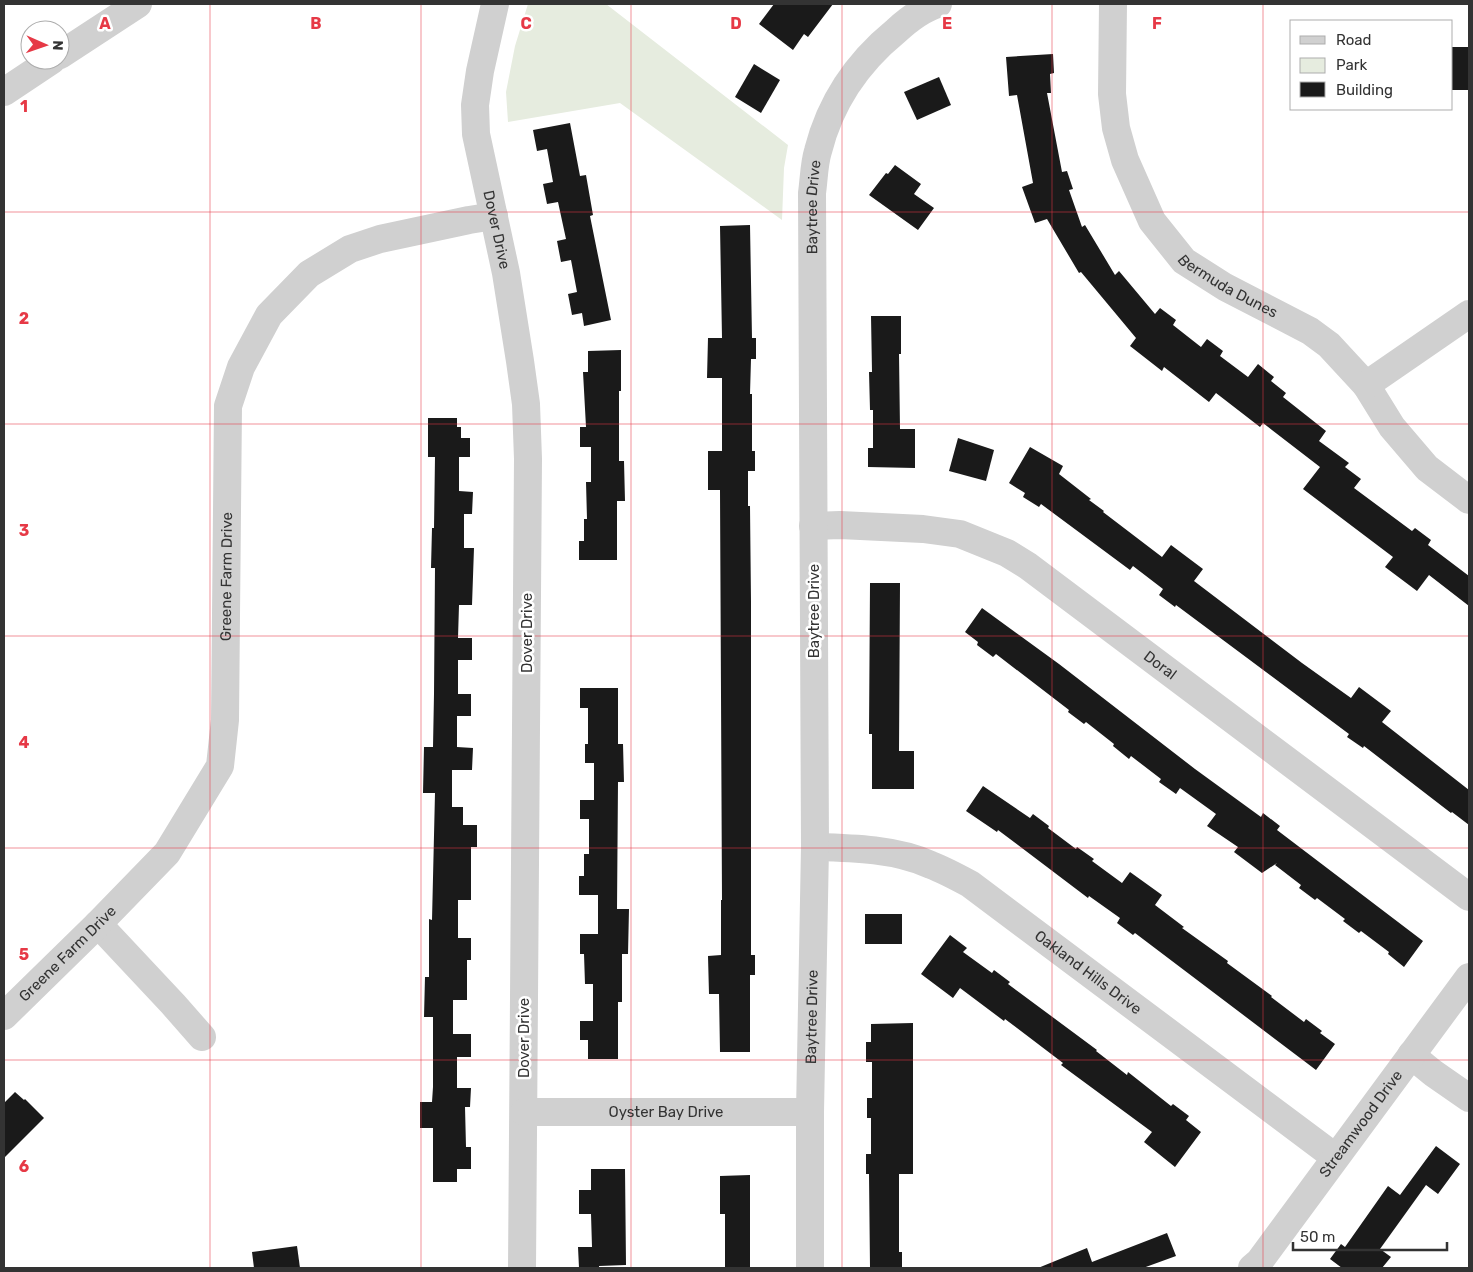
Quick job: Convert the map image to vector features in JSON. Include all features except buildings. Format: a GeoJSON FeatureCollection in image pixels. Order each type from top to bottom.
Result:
{"type":"FeatureCollection","features":[{"type":"Feature","properties":{"kind":"street"},"geometry":{"type":"LineString","coordinates":[[70,48],[138,4]]}},
{"type":"Feature","properties":{"kind":"street","name":"Dover Drive"},"geometry":{"type":"LineString","coordinates":[[495,4],[480,71],[475,105],[476,134],[506,273],[526,404],[528,459],[522,1268]]}},
{"type":"Feature","properties":{"kind":"street","name":"Baytree Drive"},"geometry":{"type":"LineString","coordinates":[[810,1268],[810,1112],[815,847],[812,193],[818,152],[827,124],[843,90],[861,64],[882,42],[930,6],[938,4]]}},
{"type":"Feature","properties":{"kind":"street","name":"Bermuda Dunes"},"geometry":{"type":"LineString","coordinates":[[1113,4],[1112,94],[1116,128],[1125,160],[1152,221],[1184,261],[1225,287],[1310,331],[1329,345],[1366,385],[1392,428],[1427,468],[1469,500]]}},
{"type":"Feature","properties":{"kind":"street"},"geometry":{"type":"LineString","coordinates":[[4,92],[37,70]]}},
{"type":"Feature","properties":{"kind":"street","name":"Greene Farm Drive"},"geometry":{"type":"LineString","coordinates":[[4,1016],[167,853],[220,766],[225,720],[228,406],[242,366],[269,315],[309,274],[350,249],[380,239],[494,216]]}},
{"type":"Feature","properties":{"kind":"street"},"geometry":{"type":"LineString","coordinates":[[1366,385],[1469,314]]}},
{"type":"Feature","properties":{"kind":"street","name":"Doral"},"geometry":{"type":"LineString","coordinates":[[813,526],[840,525],[924,529],[960,534],[1007,553],[1028,566],[1469,897]]}},
{"type":"Feature","properties":{"kind":"street","name":"Oakland Hills Drive"},"geometry":{"type":"LineString","coordinates":[[815,847],[893,853],[930,864],[970,884],[1335,1157]]}},
{"type":"Feature","properties":{"kind":"street"},"geometry":{"type":"LineString","coordinates":[[98,924],[202,1037]]}},
{"type":"Feature","properties":{"kind":"street","name":"Streamwood Drive"},"geometry":{"type":"LineString","coordinates":[[1252,1268],[1259,1262],[1469,977]]}},
{"type":"Feature","properties":{"kind":"street"},"geometry":{"type":"LineString","coordinates":[[1411,1054],[1433,1073],[1469,1098]]}},
{"type":"Feature","properties":{"kind":"street","name":"Oyster Bay Drive"},"geometry":{"type":"LineString","coordinates":[[524,1112],[810,1112]]}},
{"type":"Feature","properties":{"kind":"green space"},"geometry":{"type":"Polygon","coordinates":[[[528,4],[606,4],[788,145],[784,168],[782,220],[620,103],[508,122],[506,92],[515,46],[528,4]]]}}]}
